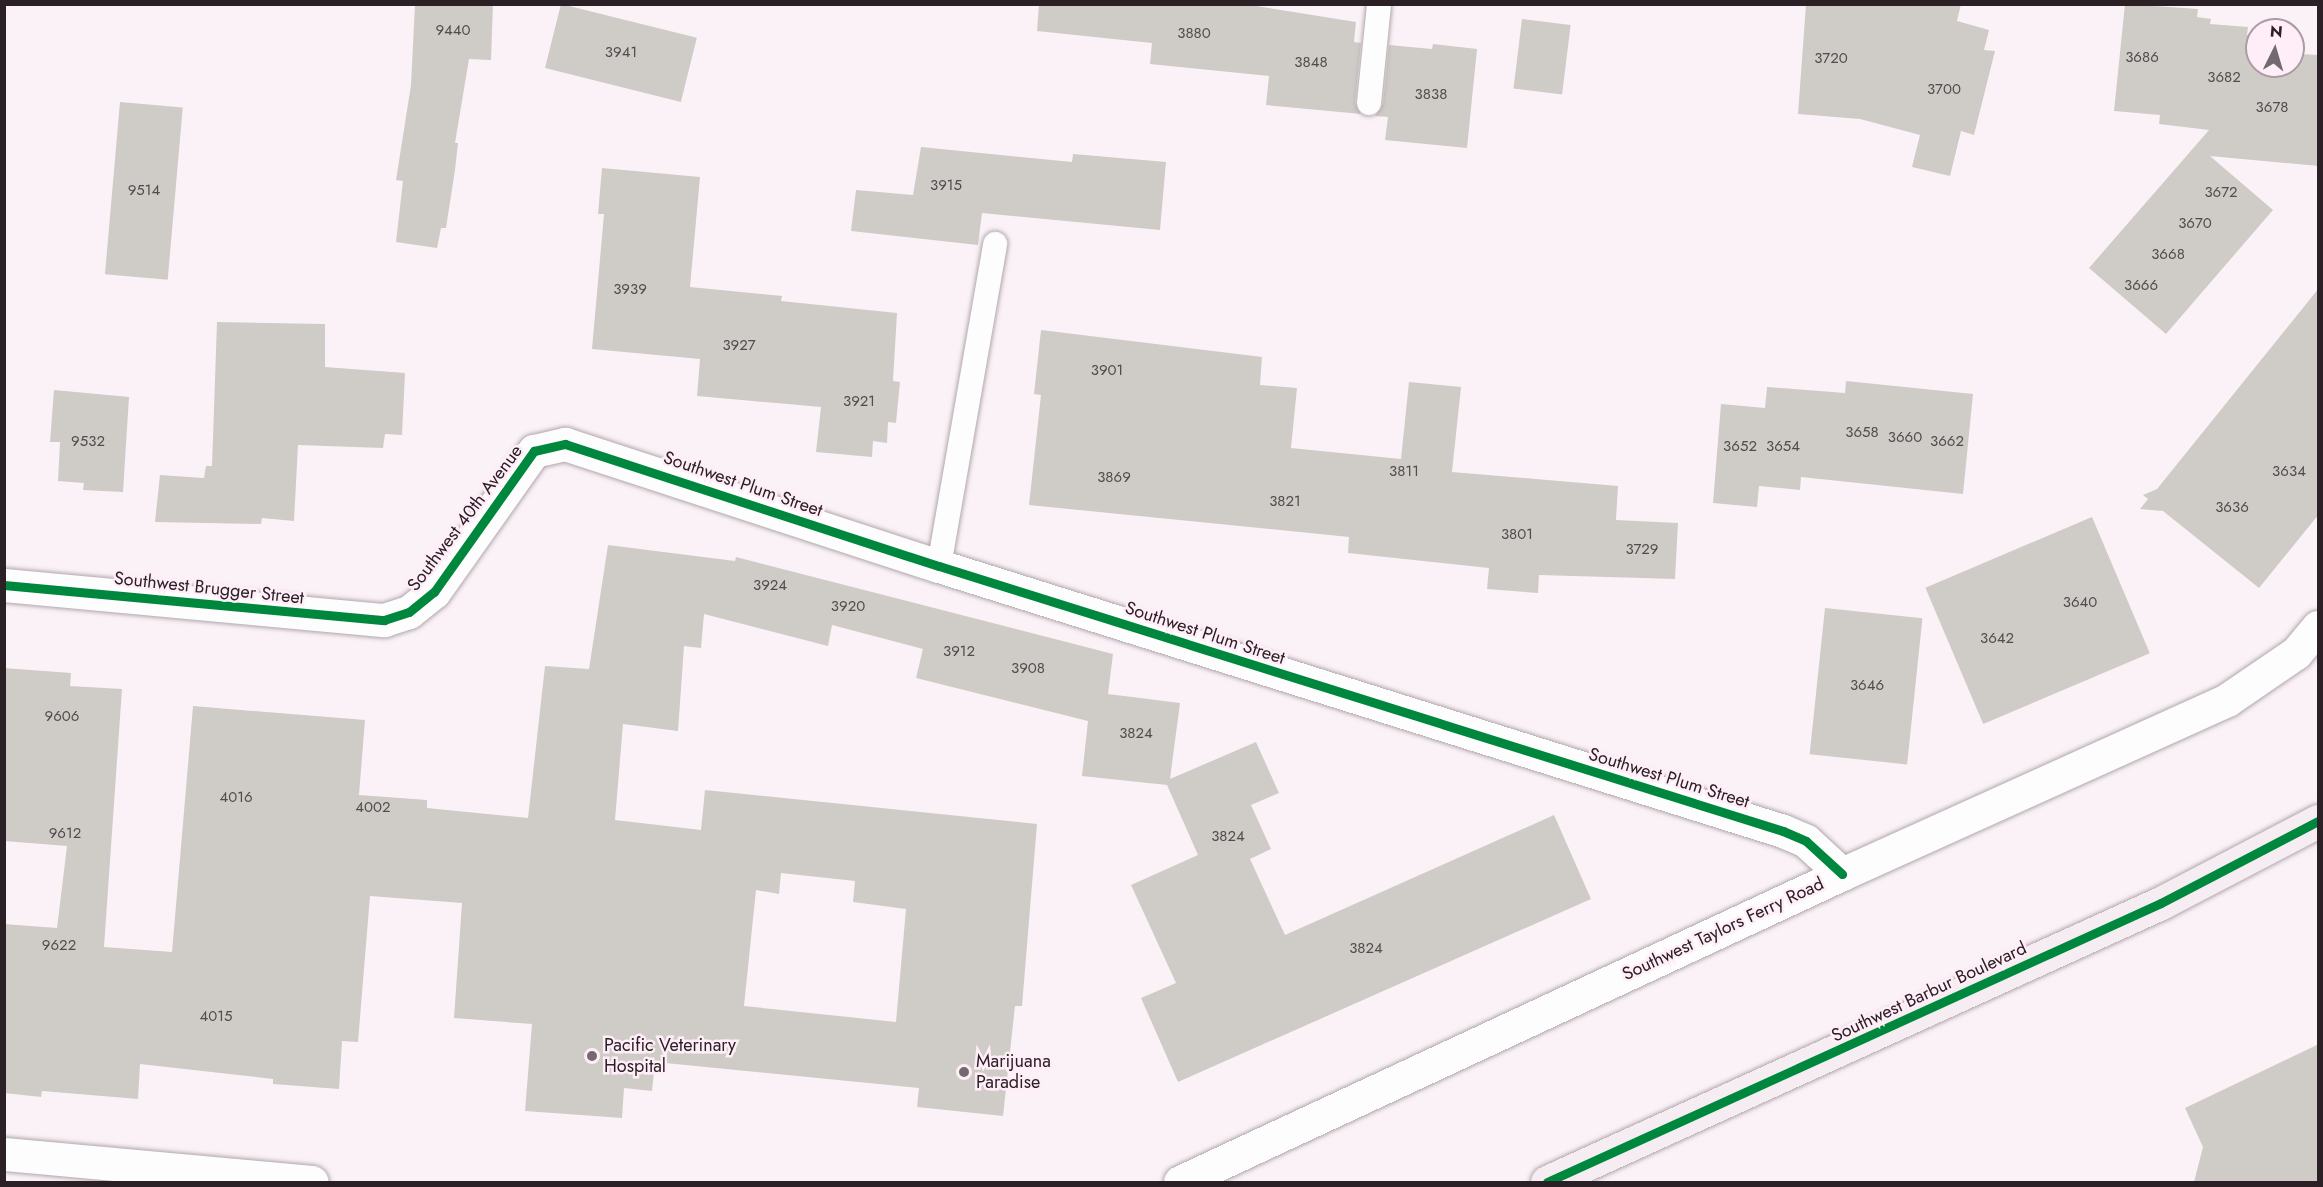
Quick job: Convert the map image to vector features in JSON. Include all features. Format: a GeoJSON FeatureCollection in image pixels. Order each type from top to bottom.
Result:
{"type":"FeatureCollection","features":[{"type":"Feature","properties":{"kind":"main road","name":"Southwest Barbur Boulevard"},"geometry":{"type":"LineString","coordinates":[[1548,1182],[2161,903],[2319,821]]}},
{"type":"Feature","properties":{"kind":"street","name":"Southwest Plum Street"},"geometry":{"type":"LineString","coordinates":[[548,445],[587,448],[939,566],[1783,831],[1806,841],[1842,874]]}},
{"type":"Feature","properties":{"kind":"street","name":"Southwest 40th Avenue"},"geometry":{"type":"LineString","coordinates":[[409,612],[434,592],[534,452],[548,445]]}},
{"type":"Feature","properties":{"kind":"street","name":"Southwest Brugger Street"},"geometry":{"type":"LineString","coordinates":[[4,585],[360,620],[384,620],[409,612]]}},
{"type":"Feature","properties":{"kind":"street","name":"Southwest Taylors Ferry Road"},"geometry":{"type":"LineString","coordinates":[[1180,1182],[1842,874],[2226,700],[2296,653],[2319,627]]}},
{"type":"Feature","properties":{"kind":"street"},"geometry":{"type":"LineString","coordinates":[[4,1154],[312,1182]]}},
{"type":"Feature","properties":{"kind":"lane"},"geometry":{"type":"LineString","coordinates":[[1369,103],[1379,4]]}},
{"type":"Feature","properties":{"kind":"lane"},"geometry":{"type":"LineString","coordinates":[[939,566],[995,244]]}},
{"type":"Feature","properties":{"kind":"building"},"geometry":{"type":"Polygon","coordinates":[[[415,4],[493,4],[491,60],[469,59],[455,143],[458,143],[446,228],[441,228],[437,248],[396,242],[403,181],[396,180],[411,85],[415,4]]]}},
{"type":"Feature","properties":{"kind":"building"},"geometry":{"type":"Polygon","coordinates":[[[561,4],[697,38],[681,102],[545,68],[561,4]]]}},
{"type":"Feature","properties":{"kind":"building"},"geometry":{"type":"Polygon","coordinates":[[[1039,4],[1244,4],[1356,22],[1354,42],[1361,43],[1355,102],[1361,114],[1266,105],[1269,76],[1150,64],[1152,43],[1037,31],[1039,4]]]}},
{"type":"Feature","properties":{"kind":"building"},"geometry":{"type":"Polygon","coordinates":[[[1806,4],[1961,4],[1957,21],[1989,30],[1984,50],[1995,51],[1974,135],[1961,131],[1950,176],[1912,167],[1920,135],[1860,119],[1798,114],[1806,4]]]}},
{"type":"Feature","properties":{"kind":"building"},"geometry":{"type":"Polygon","coordinates":[[[2125,4],[2198,9],[2197,17],[2211,19],[2210,24],[2245,27],[2245,78],[2305,78],[2305,54],[2319,55],[2319,166],[2210,156],[2273,210],[2166,334],[2089,268],[2209,130],[2159,124],[2160,115],[2114,111],[2125,4]]]}},
{"type":"Feature","properties":{"kind":"building"},"geometry":{"type":"Polygon","coordinates":[[[1522,19],[1571,25],[1562,94],[1513,88],[1522,19]]]}},
{"type":"Feature","properties":{"kind":"building"},"geometry":{"type":"Polygon","coordinates":[[[1433,44],[1477,49],[1467,148],[1385,140],[1388,117],[1375,116],[1383,104],[1389,45],[1432,49],[1433,44]]]}},
{"type":"Feature","properties":{"kind":"building"},"geometry":{"type":"Polygon","coordinates":[[[120,102],[183,107],[168,280],[105,274],[120,102]]]}},
{"type":"Feature","properties":{"kind":"building"},"geometry":{"type":"Polygon","coordinates":[[[921,147],[1072,162],[1073,154],[1166,162],[1160,230],[982,213],[978,245],[851,231],[856,190],[913,195],[921,147]]]}},
{"type":"Feature","properties":{"kind":"building"},"geometry":{"type":"Polygon","coordinates":[[[602,168],[700,177],[690,287],[782,296],[781,301],[897,313],[893,381],[900,382],[896,423],[888,422],[887,443],[873,441],[872,457],[816,452],[821,407],[697,396],[700,359],[592,349],[604,214],[598,214],[602,168]]]}},
{"type":"Feature","properties":{"kind":"building"},"geometry":{"type":"Polygon","coordinates":[[[2319,288],[2319,514],[2259,588],[2163,511],[2140,509],[2148,499],[2143,495],[2157,489],[2319,288]]]}},
{"type":"Feature","properties":{"kind":"building"},"geometry":{"type":"Polygon","coordinates":[[[217,322],[325,324],[325,367],[405,373],[402,435],[385,434],[383,448],[298,445],[294,521],[262,518],[261,524],[155,522],[160,475],[204,478],[206,466],[212,466],[217,322]]]}},
{"type":"Feature","properties":{"kind":"building"},"geometry":{"type":"Polygon","coordinates":[[[1041,330],[1262,357],[1260,385],[1297,388],[1291,448],[1401,459],[1409,382],[1461,387],[1452,472],[1618,486],[1616,520],[1678,523],[1675,579],[1539,575],[1538,593],[1487,589],[1489,568],[1348,553],[1349,537],[1029,505],[1041,395],[1034,394],[1041,330]]]}},
{"type":"Feature","properties":{"kind":"building"},"geometry":{"type":"Polygon","coordinates":[[[1846,381],[1973,394],[1963,494],[1801,477],[1800,490],[1759,486],[1757,507],[1713,503],[1721,404],[1765,408],[1767,387],[1845,393],[1846,381]]]}},
{"type":"Feature","properties":{"kind":"building"},"geometry":{"type":"Polygon","coordinates":[[[54,390],[129,397],[123,492],[83,490],[84,483],[58,481],[60,442],[50,442],[54,390]]]}},
{"type":"Feature","properties":{"kind":"building"},"geometry":{"type":"Polygon","coordinates":[[[2092,517],[2150,653],[1983,724],[1925,588],[2092,517]]]}},
{"type":"Feature","properties":{"kind":"building"},"geometry":{"type":"Polygon","coordinates":[[[608,545],[735,561],[736,557],[1113,654],[1108,694],[1180,703],[1170,779],[1256,742],[1279,793],[1251,805],[1271,849],[1250,859],[1285,935],[1554,815],[1591,899],[1178,1082],[1141,998],[1176,983],[1131,885],[1198,855],[1167,785],[1082,776],[1088,721],[916,678],[923,649],[832,625],[828,646],[704,614],[701,648],[684,646],[678,731],[623,724],[615,820],[701,830],[705,790],[1037,824],[1022,1006],[1015,1006],[1003,1116],[917,1107],[919,1088],[655,1062],[652,1091],[624,1088],[622,1118],[525,1111],[532,1024],[454,1018],[462,903],[370,896],[358,1042],[342,1041],[339,1089],[273,1084],[273,1079],[140,1064],[138,1099],[42,1091],[41,1097],[4,1093],[4,924],[57,928],[67,846],[4,841],[4,668],[71,673],[70,686],[122,689],[104,947],[172,952],[193,706],[365,720],[359,795],[427,800],[427,808],[528,818],[545,666],[589,669],[608,545]],[[781,873],[779,894],[756,890],[744,1006],[896,1022],[906,909],[853,902],[855,881],[781,873]]]}},
{"type":"Feature","properties":{"kind":"building"},"geometry":{"type":"Polygon","coordinates":[[[1825,608],[1922,618],[1907,764],[1810,754],[1825,608]]]}},
{"type":"Feature","properties":{"kind":"building"},"geometry":{"type":"Polygon","coordinates":[[[2319,1044],[2319,1182],[2194,1182],[2203,1147],[2185,1108],[2319,1044]]]}},
{"type":"Feature","properties":{"kind":"cycle path"},"geometry":{"type":"LineString","coordinates":[[4,585],[384,620],[409,612],[434,592],[534,451],[565,444],[939,566],[1783,831],[1806,841],[1842,874]]}},
{"type":"Feature","properties":{"kind":"cycle path"},"geometry":{"type":"LineString","coordinates":[[1547,1182],[2161,903],[2318,821]]}},
{"type":"Feature","properties":{"kind":"place","name":"Pacific Veterinary Hospital"},"geometry":{"type":"Point","coordinates":[592,1056]}},
{"type":"Feature","properties":{"kind":"place","name":"Marijuana Paradise"},"geometry":{"type":"Point","coordinates":[964,1072]}}]}
